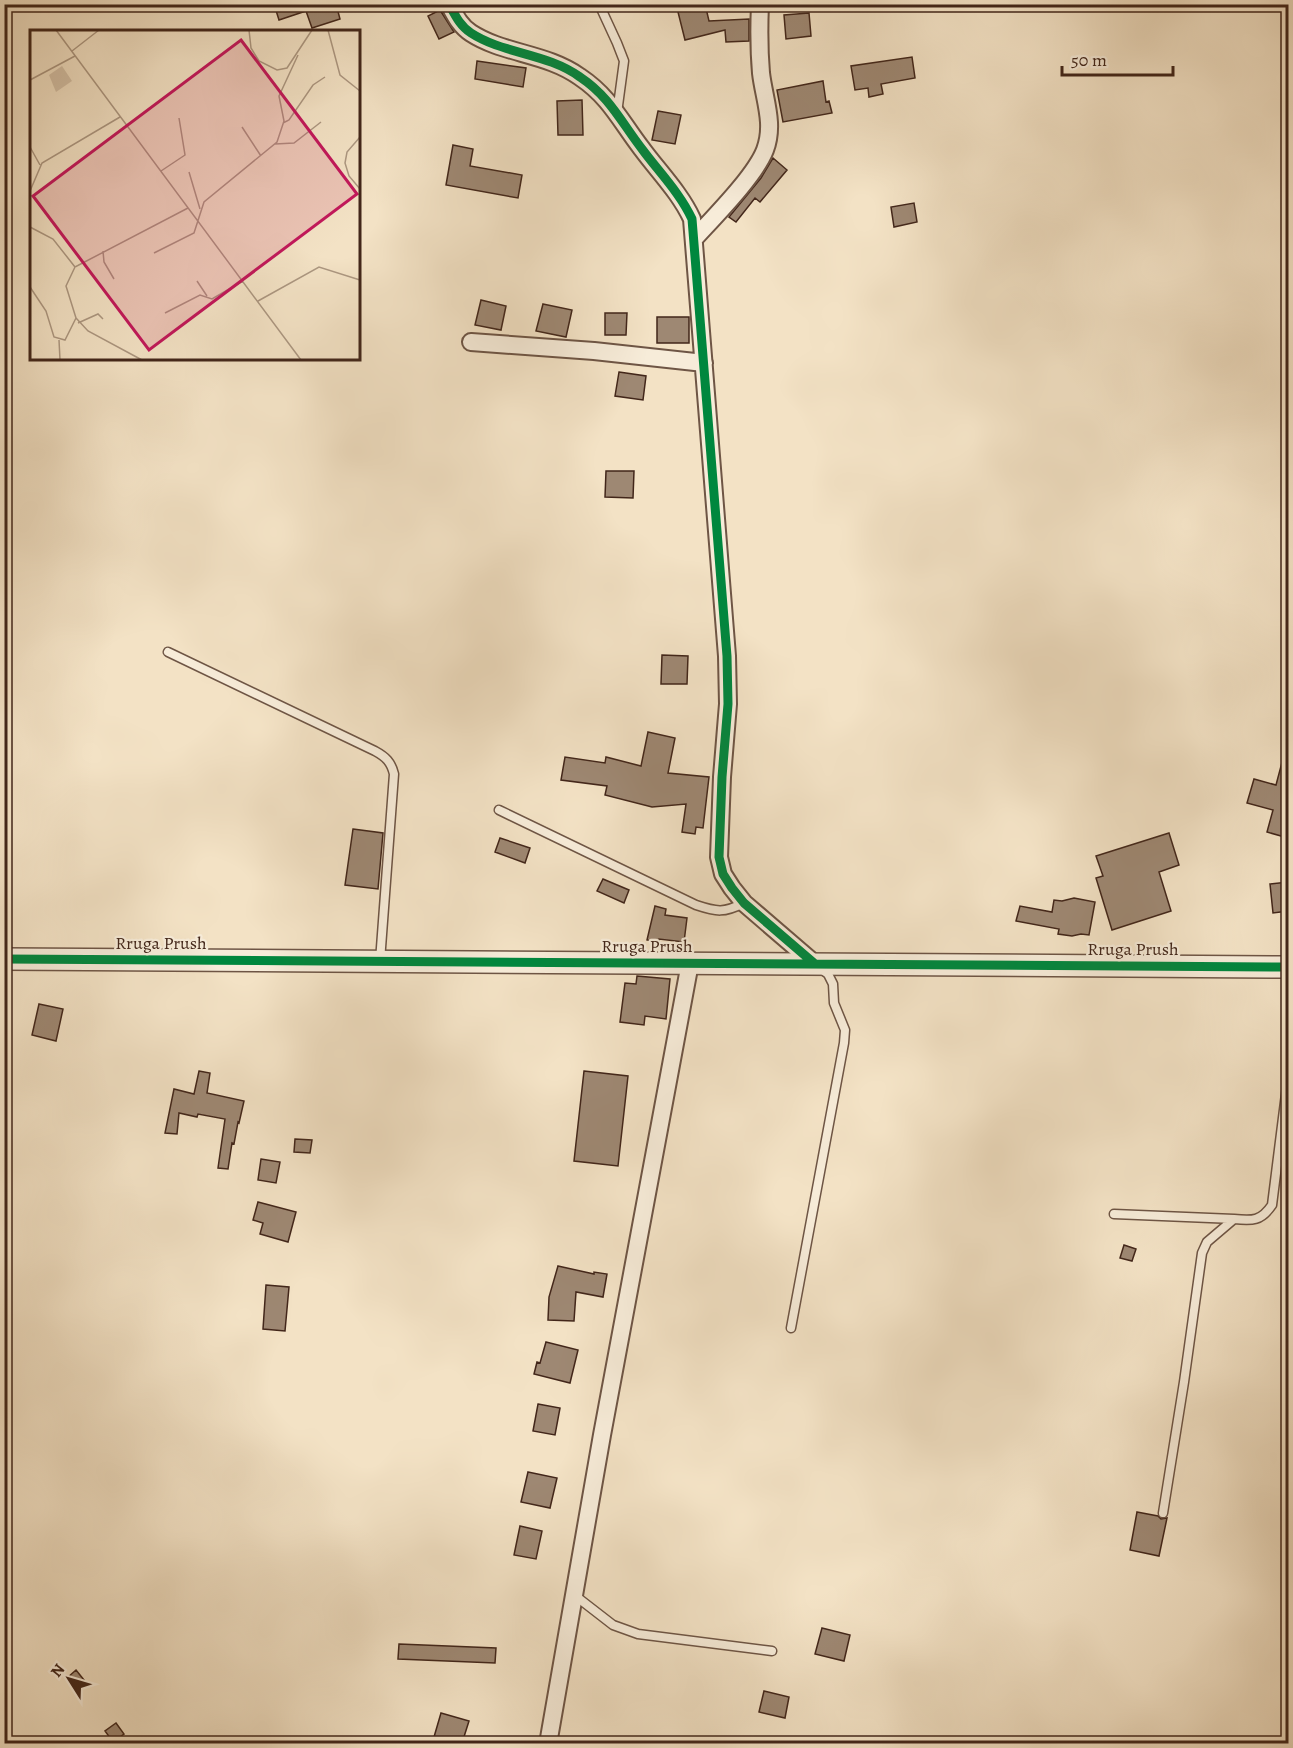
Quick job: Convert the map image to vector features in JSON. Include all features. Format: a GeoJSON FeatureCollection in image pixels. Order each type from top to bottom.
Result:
{"type":"FeatureCollection","features":[{"type":"Feature","properties":{"kind":"street"},"geometry":{"type":"LineString","coordinates":[[449,4],[458,22],[469,33],[553,62],[580,76],[607,99],[685,205],[692,219],[727,656],[728,704],[719,857],[723,874],[744,903],[815,964]]}},
{"type":"Feature","properties":{"kind":"street"},"geometry":{"type":"LineString","coordinates":[[694,239],[750,175],[765,151],[769,115],[761,74],[760,4]]}},
{"type":"Feature","properties":{"kind":"street"},"geometry":{"type":"LineString","coordinates":[[471,342],[594,351],[704,363]]}},
{"type":"Feature","properties":{"kind":"street","name":"Rruga Prush"},"geometry":{"type":"LineString","coordinates":[[4,959],[1288,967]]}},
{"type":"Feature","properties":{"kind":"street"},"geometry":{"type":"LineString","coordinates":[[548,1743],[573,1594],[690,963]]}},
{"type":"Feature","properties":{"kind":"lane"},"geometry":{"type":"LineString","coordinates":[[599,4],[624,61],[617,113]]}},
{"type":"Feature","properties":{"kind":"lane"},"geometry":{"type":"LineString","coordinates":[[168,652],[375,751],[386,757],[392,765],[394,774],[380,961]]}},
{"type":"Feature","properties":{"kind":"lane"},"geometry":{"type":"LineString","coordinates":[[499,810],[696,905],[715,911],[729,910],[744,903]]}},
{"type":"Feature","properties":{"kind":"lane"},"geometry":{"type":"LineString","coordinates":[[791,1328],[844,1030],[834,1003],[833,984],[828,974],[815,964]]}},
{"type":"Feature","properties":{"kind":"lane"},"geometry":{"type":"LineString","coordinates":[[1114,1214],[1251,1221],[1265,1215],[1272,1205],[1288,1078]]}},
{"type":"Feature","properties":{"kind":"lane"},"geometry":{"type":"LineString","coordinates":[[1163,1513],[1202,1253],[1208,1242],[1234,1219]]}},
{"type":"Feature","properties":{"kind":"lane"},"geometry":{"type":"LineString","coordinates":[[573,1594],[614,1625],[638,1634],[772,1651]]}},
{"type":"Feature","properties":{"kind":"building"},"geometry":{"type":"Polygon","coordinates":[[[274,4],[336,4],[340,19],[312,28],[306,11],[279,20],[274,4]]]}},
{"type":"Feature","properties":{"kind":"building"},"geometry":{"type":"Polygon","coordinates":[[[676,4],[705,4],[709,21],[749,19],[749,41],[726,42],[725,30],[685,40],[676,4]]]}},
{"type":"Feature","properties":{"kind":"building"},"geometry":{"type":"Polygon","coordinates":[[[440,10],[454,32],[439,39],[428,16],[440,10]]]}},
{"type":"Feature","properties":{"kind":"building"},"geometry":{"type":"Polygon","coordinates":[[[809,13],[811,36],[786,39],[784,15],[809,13]]]}},
{"type":"Feature","properties":{"kind":"building"},"geometry":{"type":"Polygon","coordinates":[[[912,57],[915,78],[881,84],[883,94],[869,97],[868,88],[855,90],[851,66],[912,57]]]}},
{"type":"Feature","properties":{"kind":"building"},"geometry":{"type":"Polygon","coordinates":[[[477,61],[526,68],[523,87],[475,79],[477,61]]]}},
{"type":"Feature","properties":{"kind":"building"},"geometry":{"type":"Polygon","coordinates":[[[823,81],[826,102],[829,101],[832,113],[783,122],[777,90],[823,81]]]}},
{"type":"Feature","properties":{"kind":"building"},"geometry":{"type":"Polygon","coordinates":[[[582,100],[583,135],[558,135],[557,101],[582,100]]]}},
{"type":"Feature","properties":{"kind":"building"},"geometry":{"type":"Polygon","coordinates":[[[658,111],[681,115],[675,144],[652,140],[658,111]]]}},
{"type":"Feature","properties":{"kind":"building"},"geometry":{"type":"Polygon","coordinates":[[[453,145],[473,149],[470,166],[522,175],[518,198],[446,185],[453,145]]]}},
{"type":"Feature","properties":{"kind":"building"},"geometry":{"type":"Polygon","coordinates":[[[773,158],[787,170],[760,202],[755,198],[736,222],[729,217],[761,178],[773,158]]]}},
{"type":"Feature","properties":{"kind":"building"},"geometry":{"type":"Polygon","coordinates":[[[914,203],[917,222],[894,227],[891,207],[914,203]]]}},
{"type":"Feature","properties":{"kind":"building"},"geometry":{"type":"Polygon","coordinates":[[[481,300],[506,306],[501,330],[475,325],[481,300]]]}},
{"type":"Feature","properties":{"kind":"building"},"geometry":{"type":"Polygon","coordinates":[[[543,304],[572,310],[566,337],[536,331],[543,304]]]}},
{"type":"Feature","properties":{"kind":"building"},"geometry":{"type":"Polygon","coordinates":[[[605,313],[627,313],[626,335],[605,335],[605,313]]]}},
{"type":"Feature","properties":{"kind":"building"},"geometry":{"type":"Polygon","coordinates":[[[657,317],[689,317],[689,343],[657,343],[657,317]]]}},
{"type":"Feature","properties":{"kind":"building"},"geometry":{"type":"Polygon","coordinates":[[[619,372],[646,376],[643,400],[615,396],[619,372]]]}},
{"type":"Feature","properties":{"kind":"building"},"geometry":{"type":"Polygon","coordinates":[[[606,471],[634,471],[633,498],[605,497],[606,471]]]}},
{"type":"Feature","properties":{"kind":"building"},"geometry":{"type":"Polygon","coordinates":[[[662,655],[688,656],[687,684],[661,684],[662,655]]]}},
{"type":"Feature","properties":{"kind":"building"},"geometry":{"type":"Polygon","coordinates":[[[648,732],[675,738],[668,773],[709,777],[703,828],[696,827],[695,834],[682,832],[686,804],[652,807],[605,795],[607,786],[561,780],[565,757],[605,763],[606,757],[641,766],[648,732]]]}},
{"type":"Feature","properties":{"kind":"building"},"geometry":{"type":"Polygon","coordinates":[[[1285,751],[1288,752],[1288,838],[1267,832],[1273,810],[1247,803],[1254,779],[1276,785],[1285,751]]]}},
{"type":"Feature","properties":{"kind":"building"},"geometry":{"type":"Polygon","coordinates":[[[353,829],[383,833],[378,889],[345,885],[353,829]]]}},
{"type":"Feature","properties":{"kind":"building"},"geometry":{"type":"Polygon","coordinates":[[[1169,833],[1179,865],[1159,872],[1171,911],[1112,930],[1096,878],[1103,876],[1096,856],[1169,833]]]}},
{"type":"Feature","properties":{"kind":"building"},"geometry":{"type":"Polygon","coordinates":[[[500,838],[530,848],[525,863],[495,852],[500,838]]]}},
{"type":"Feature","properties":{"kind":"building"},"geometry":{"type":"Polygon","coordinates":[[[603,879],[629,890],[624,903],[597,891],[603,879]]]}},
{"type":"Feature","properties":{"kind":"building"},"geometry":{"type":"Polygon","coordinates":[[[1288,882],[1288,911],[1273,913],[1270,884],[1288,882]]]}},
{"type":"Feature","properties":{"kind":"building"},"geometry":{"type":"Polygon","coordinates":[[[1074,898],[1095,902],[1089,935],[1058,934],[1059,929],[1016,921],[1020,906],[1052,912],[1054,900],[1074,898]]]}},
{"type":"Feature","properties":{"kind":"building"},"geometry":{"type":"Polygon","coordinates":[[[655,906],[666,909],[665,915],[687,918],[684,942],[647,940],[655,906]]]}},
{"type":"Feature","properties":{"kind":"building"},"geometry":{"type":"Polygon","coordinates":[[[637,976],[670,979],[666,1019],[645,1016],[644,1025],[620,1022],[625,983],[636,984],[637,976]]]}},
{"type":"Feature","properties":{"kind":"building"},"geometry":{"type":"Polygon","coordinates":[[[39,1004],[63,1009],[56,1041],[32,1035],[39,1004]]]}},
{"type":"Feature","properties":{"kind":"building"},"geometry":{"type":"Polygon","coordinates":[[[199,1071],[210,1073],[207,1093],[244,1101],[234,1144],[232,1143],[228,1169],[218,1168],[225,1119],[179,1113],[177,1134],[165,1133],[174,1089],[194,1094],[199,1071]]]}},
{"type":"Feature","properties":{"kind":"building"},"geometry":{"type":"Polygon","coordinates":[[[584,1071],[628,1076],[618,1166],[574,1161],[584,1071]]]}},
{"type":"Feature","properties":{"kind":"building"},"geometry":{"type":"Polygon","coordinates":[[[295,1139],[312,1140],[310,1153],[294,1152],[295,1139]]]}},
{"type":"Feature","properties":{"kind":"building"},"geometry":{"type":"Polygon","coordinates":[[[261,1159],[280,1162],[276,1183],[258,1180],[261,1159]]]}},
{"type":"Feature","properties":{"kind":"building"},"geometry":{"type":"Polygon","coordinates":[[[258,1202],[296,1212],[288,1242],[260,1234],[263,1223],[253,1220],[258,1202]]]}},
{"type":"Feature","properties":{"kind":"building"},"geometry":{"type":"Polygon","coordinates":[[[1124,1245],[1136,1249],[1132,1261],[1120,1258],[1124,1245]]]}},
{"type":"Feature","properties":{"kind":"building"},"geometry":{"type":"Polygon","coordinates":[[[558,1266],[594,1274],[594,1272],[607,1274],[603,1297],[576,1292],[574,1321],[548,1320],[549,1297],[558,1266]]]}},
{"type":"Feature","properties":{"kind":"building"},"geometry":{"type":"Polygon","coordinates":[[[266,1285],[289,1287],[285,1331],[263,1329],[266,1285]]]}},
{"type":"Feature","properties":{"kind":"building"},"geometry":{"type":"Polygon","coordinates":[[[546,1342],[578,1350],[570,1383],[534,1374],[546,1342]]]}},
{"type":"Feature","properties":{"kind":"building"},"geometry":{"type":"Polygon","coordinates":[[[538,1404],[560,1408],[555,1435],[533,1431],[538,1404]]]}},
{"type":"Feature","properties":{"kind":"building"},"geometry":{"type":"Polygon","coordinates":[[[528,1472],[557,1478],[550,1508],[521,1502],[528,1472]]]}},
{"type":"Feature","properties":{"kind":"building"},"geometry":{"type":"Polygon","coordinates":[[[1137,1512],[1158,1516],[1161,1519],[1167,1518],[1159,1556],[1130,1550],[1137,1512]]]}},
{"type":"Feature","properties":{"kind":"building"},"geometry":{"type":"Polygon","coordinates":[[[520,1526],[542,1531],[536,1559],[514,1555],[520,1526]]]}},
{"type":"Feature","properties":{"kind":"building"},"geometry":{"type":"Polygon","coordinates":[[[822,1628],[850,1635],[844,1661],[815,1654],[822,1628]]]}},
{"type":"Feature","properties":{"kind":"building"},"geometry":{"type":"Polygon","coordinates":[[[399,1644],[496,1648],[495,1663],[398,1659],[399,1644]]]}},
{"type":"Feature","properties":{"kind":"building"},"geometry":{"type":"Polygon","coordinates":[[[76,1670],[84,1680],[76,1688],[67,1678],[76,1670]]]}},
{"type":"Feature","properties":{"kind":"building"},"geometry":{"type":"Polygon","coordinates":[[[764,1691],[789,1697],[785,1718],[759,1712],[764,1691]]]}},
{"type":"Feature","properties":{"kind":"building"},"geometry":{"type":"Polygon","coordinates":[[[441,1713],[469,1721],[462,1743],[434,1737],[441,1713]]]}},
{"type":"Feature","properties":{"kind":"building"},"geometry":{"type":"Polygon","coordinates":[[[116,1723],[124,1734],[113,1742],[105,1731],[116,1723]]]}},
{"type":"Feature","properties":{"kind":"cycle path"},"geometry":{"type":"LineString","coordinates":[[449,4],[461,24],[471,33],[497,45],[554,63],[590,85],[614,110],[675,191],[692,219],[727,656],[728,704],[719,857],[723,874],[744,903],[815,964]]}},
{"type":"Feature","properties":{"kind":"cycle path"},"geometry":{"type":"LineString","coordinates":[[4,959],[1288,967]]}}]}
